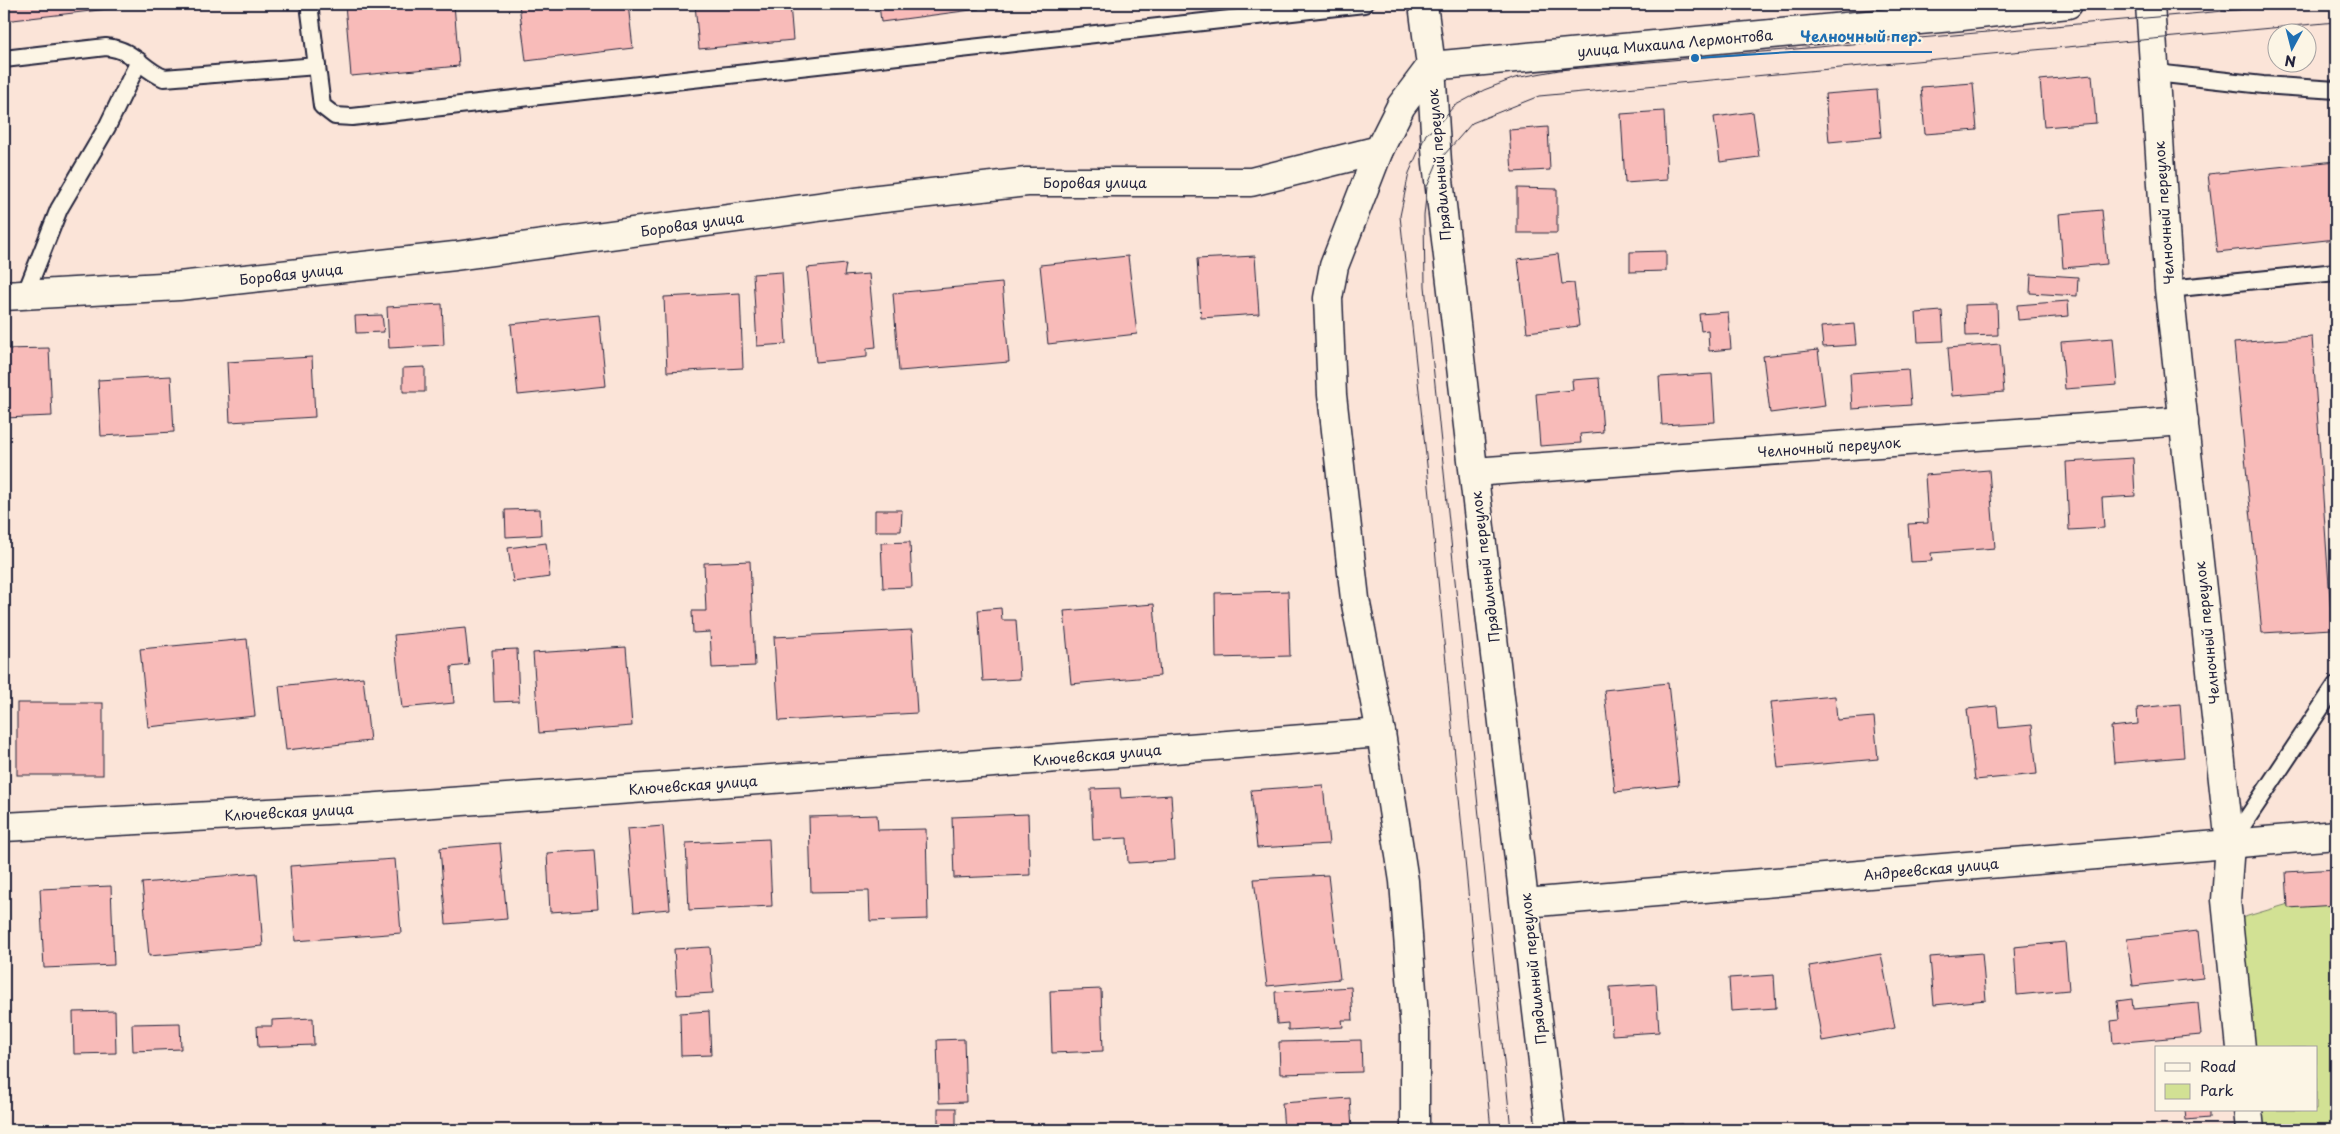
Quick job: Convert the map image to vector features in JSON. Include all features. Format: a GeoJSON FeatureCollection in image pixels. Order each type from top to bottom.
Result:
{"type":"FeatureCollection","features":[{"type":"Feature","properties":{"kind":"street","name":"Прядильный переулок"},"geometry":{"type":"LineString","coordinates":[[1423,4],[1431,66],[1437,163],[1551,1130]]}},
{"type":"Feature","properties":{"kind":"street","name":"улица Михаила Лермонтова"},"geometry":{"type":"LineString","coordinates":[[1431,66],[1963,10],[2068,4]]}},
{"type":"Feature","properties":{"kind":"street","name":"Челночный переулок"},"geometry":{"type":"LineString","coordinates":[[2150,4],[2169,289],[2230,844],[2226,900],[2241,1046]]}},
{"type":"Feature","properties":{"kind":"street"},"geometry":{"type":"LineString","coordinates":[[1415,1130],[1415,1031],[1404,881],[1381,733],[1355,599],[1332,395],[1328,298],[1334,266],[1379,150],[1402,106],[1431,66]]}},
{"type":"Feature","properties":{"kind":"street","name":"Боровая улица"},"geometry":{"type":"LineString","coordinates":[[14,296],[179,286],[455,256],[877,199],[1027,182],[1251,182],[1379,150]]}},
{"type":"Feature","properties":{"kind":"street","name":"Челночный переулок"},"geometry":{"type":"LineString","coordinates":[[1474,472],[2184,421]]}},
{"type":"Feature","properties":{"kind":"street","name":"Ключевская улица"},"geometry":{"type":"LineString","coordinates":[[4,827],[374,807],[958,766],[1381,733]]}},
{"type":"Feature","properties":{"kind":"street","name":"Андреевская улица"},"geometry":{"type":"LineString","coordinates":[[1525,903],[2336,835]]}},
{"type":"Feature","properties":{"kind":"street"},"geometry":{"type":"LineString","coordinates":[[2248,1112],[2250,1130]]}},
{"type":"Feature","properties":{"kind":"lane"},"geometry":{"type":"LineString","coordinates":[[309,4],[322,106],[335,116],[352,117],[1234,11],[1364,4]]}},
{"type":"Feature","properties":{"kind":"lane"},"geometry":{"type":"LineString","coordinates":[[4,59],[106,47],[124,50],[152,73],[164,78],[317,66]]}},
{"type":"Feature","properties":{"kind":"lane"},"geometry":{"type":"LineString","coordinates":[[14,296],[59,209],[107,126],[139,62]]}},
{"type":"Feature","properties":{"kind":"lane"},"geometry":{"type":"LineString","coordinates":[[2155,73],[2263,85],[2336,90]]}},
{"type":"Feature","properties":{"kind":"lane"},"geometry":{"type":"LineString","coordinates":[[2169,289],[2336,272]]}},
{"type":"Feature","properties":{"kind":"lane"},"geometry":{"type":"LineString","coordinates":[[2230,844],[2336,684]]}},
{"type":"Feature","properties":{"kind":"green space"},"geometry":{"type":"Polygon","coordinates":[[[2336,890],[2336,1130],[2260,1130],[2258,1112],[2318,1112],[2318,1046],[2252,1046],[2241,918],[2336,890]]]}},
{"type":"Feature","properties":{"kind":"building"},"geometry":{"type":"Polygon","coordinates":[[[4,4],[143,4],[143,5],[4,21],[4,4]]]}},
{"type":"Feature","properties":{"kind":"building"},"geometry":{"type":"Polygon","coordinates":[[[345,4],[454,4],[459,66],[351,76],[345,4]]]}},
{"type":"Feature","properties":{"kind":"building"},"geometry":{"type":"Polygon","coordinates":[[[519,4],[628,4],[633,48],[526,61],[519,4]]]}},
{"type":"Feature","properties":{"kind":"building"},"geometry":{"type":"Polygon","coordinates":[[[695,4],[790,4],[793,40],[699,49],[695,4]]]}},
{"type":"Feature","properties":{"kind":"building"},"geometry":{"type":"Polygon","coordinates":[[[879,4],[979,4],[979,9],[881,22],[879,4]]]}},
{"type":"Feature","properties":{"kind":"building"},"geometry":{"type":"Polygon","coordinates":[[[2092,75],[2096,123],[2044,127],[2040,80],[2092,75]]]}},
{"type":"Feature","properties":{"kind":"building"},"geometry":{"type":"Polygon","coordinates":[[[1973,83],[1977,130],[1925,134],[1921,87],[1973,83]]]}},
{"type":"Feature","properties":{"kind":"building"},"geometry":{"type":"Polygon","coordinates":[[[1877,90],[1881,137],[1829,142],[1825,94],[1877,90]]]}},
{"type":"Feature","properties":{"kind":"building"},"geometry":{"type":"Polygon","coordinates":[[[1664,111],[1667,180],[1625,183],[1621,114],[1664,111]]]}},
{"type":"Feature","properties":{"kind":"building"},"geometry":{"type":"Polygon","coordinates":[[[1753,112],[1759,157],[1720,162],[1714,117],[1753,112]]]}},
{"type":"Feature","properties":{"kind":"building"},"geometry":{"type":"Polygon","coordinates":[[[1548,127],[1550,170],[1512,172],[1509,130],[1548,127]]]}},
{"type":"Feature","properties":{"kind":"building"},"geometry":{"type":"Polygon","coordinates":[[[2336,161],[2336,239],[2217,252],[2208,174],[2336,161]]]}},
{"type":"Feature","properties":{"kind":"building"},"geometry":{"type":"Polygon","coordinates":[[[1517,188],[1557,189],[1557,233],[1517,233],[1517,188]]]}},
{"type":"Feature","properties":{"kind":"building"},"geometry":{"type":"Polygon","coordinates":[[[2102,210],[2107,264],[2063,268],[2059,214],[2102,210]]]}},
{"type":"Feature","properties":{"kind":"building"},"geometry":{"type":"Polygon","coordinates":[[[1666,251],[1666,271],[1630,272],[1630,252],[1666,251]]]}},
{"type":"Feature","properties":{"kind":"building"},"geometry":{"type":"Polygon","coordinates":[[[1558,254],[1562,284],[1574,283],[1579,326],[1527,332],[1518,259],[1558,254]]]}},
{"type":"Feature","properties":{"kind":"building"},"geometry":{"type":"Polygon","coordinates":[[[1128,256],[1137,334],[1048,344],[1040,265],[1128,256]]]}},
{"type":"Feature","properties":{"kind":"building"},"geometry":{"type":"Polygon","coordinates":[[[1255,256],[1259,314],[1201,318],[1197,259],[1255,256]]]}},
{"type":"Feature","properties":{"kind":"building"},"geometry":{"type":"Polygon","coordinates":[[[846,264],[844,276],[869,274],[876,347],[867,348],[867,357],[816,362],[807,268],[846,264]]]}},
{"type":"Feature","properties":{"kind":"building"},"geometry":{"type":"Polygon","coordinates":[[[782,272],[786,344],[757,346],[753,274],[782,272]]]}},
{"type":"Feature","properties":{"kind":"building"},"geometry":{"type":"Polygon","coordinates":[[[2031,274],[2078,277],[2077,296],[2030,293],[2031,274]]]}},
{"type":"Feature","properties":{"kind":"building"},"geometry":{"type":"Polygon","coordinates":[[[1002,283],[1009,362],[899,371],[893,293],[1002,283]]]}},
{"type":"Feature","properties":{"kind":"building"},"geometry":{"type":"Polygon","coordinates":[[[740,293],[743,368],[667,372],[664,297],[740,293]]]}},
{"type":"Feature","properties":{"kind":"building"},"geometry":{"type":"Polygon","coordinates":[[[2068,301],[2069,316],[2018,320],[2017,305],[2068,301]]]}},
{"type":"Feature","properties":{"kind":"building"},"geometry":{"type":"Polygon","coordinates":[[[442,304],[444,345],[389,348],[387,307],[442,304]]]}},
{"type":"Feature","properties":{"kind":"building"},"geometry":{"type":"Polygon","coordinates":[[[1997,304],[1998,335],[1966,336],[1965,305],[1997,304]]]}},
{"type":"Feature","properties":{"kind":"building"},"geometry":{"type":"Polygon","coordinates":[[[1942,311],[1944,341],[1918,342],[1916,313],[1942,311]]]}},
{"type":"Feature","properties":{"kind":"building"},"geometry":{"type":"Polygon","coordinates":[[[1728,312],[1731,349],[1709,351],[1708,330],[1701,331],[1699,314],[1728,312]]]}},
{"type":"Feature","properties":{"kind":"building"},"geometry":{"type":"Polygon","coordinates":[[[382,315],[384,332],[356,333],[355,316],[382,315]]]}},
{"type":"Feature","properties":{"kind":"building"},"geometry":{"type":"Polygon","coordinates":[[[599,315],[606,386],[518,395],[511,324],[599,315]]]}},
{"type":"Feature","properties":{"kind":"building"},"geometry":{"type":"Polygon","coordinates":[[[1854,324],[1856,345],[1823,347],[1821,327],[1854,324]]]}},
{"type":"Feature","properties":{"kind":"building"},"geometry":{"type":"Polygon","coordinates":[[[2312,337],[2332,629],[2262,633],[2234,343],[2312,337]]]}},
{"type":"Feature","properties":{"kind":"building"},"geometry":{"type":"Polygon","coordinates":[[[2113,338],[2117,385],[2065,389],[2061,342],[2113,338]]]}},
{"type":"Feature","properties":{"kind":"building"},"geometry":{"type":"Polygon","coordinates":[[[2000,344],[2004,392],[1952,396],[1948,348],[2000,344]]]}},
{"type":"Feature","properties":{"kind":"building"},"geometry":{"type":"Polygon","coordinates":[[[49,348],[52,416],[4,418],[4,349],[49,348]]]}},
{"type":"Feature","properties":{"kind":"building"},"geometry":{"type":"Polygon","coordinates":[[[1818,350],[1825,406],[1770,413],[1763,356],[1818,350]]]}},
{"type":"Feature","properties":{"kind":"building"},"geometry":{"type":"Polygon","coordinates":[[[312,357],[315,417],[230,422],[227,362],[312,357]]]}},
{"type":"Feature","properties":{"kind":"building"},"geometry":{"type":"Polygon","coordinates":[[[425,367],[425,392],[403,392],[403,368],[425,367]]]}},
{"type":"Feature","properties":{"kind":"building"},"geometry":{"type":"Polygon","coordinates":[[[1908,369],[1911,405],[1852,409],[1850,373],[1908,369]]]}},
{"type":"Feature","properties":{"kind":"building"},"geometry":{"type":"Polygon","coordinates":[[[1712,374],[1715,422],[1662,425],[1659,377],[1712,374]]]}},
{"type":"Feature","properties":{"kind":"building"},"geometry":{"type":"Polygon","coordinates":[[[171,376],[174,432],[101,436],[98,380],[171,376]]]}},
{"type":"Feature","properties":{"kind":"building"},"geometry":{"type":"Polygon","coordinates":[[[1599,378],[1603,432],[1580,434],[1581,443],[1540,446],[1536,394],[1573,390],[1572,380],[1599,378]]]}},
{"type":"Feature","properties":{"kind":"building"},"geometry":{"type":"Polygon","coordinates":[[[2133,458],[2135,496],[2102,498],[2104,528],[2069,530],[2066,462],[2133,458]]]}},
{"type":"Feature","properties":{"kind":"building"},"geometry":{"type":"Polygon","coordinates":[[[1989,470],[1995,548],[1931,553],[1932,561],[1911,562],[1908,524],[1928,523],[1925,475],[1989,470]]]}},
{"type":"Feature","properties":{"kind":"building"},"geometry":{"type":"Polygon","coordinates":[[[540,509],[541,535],[506,537],[505,510],[540,509]]]}},
{"type":"Feature","properties":{"kind":"building"},"geometry":{"type":"Polygon","coordinates":[[[875,510],[902,510],[901,531],[875,531],[875,510]]]}},
{"type":"Feature","properties":{"kind":"building"},"geometry":{"type":"Polygon","coordinates":[[[910,542],[912,587],[883,588],[881,543],[910,542]]]}},
{"type":"Feature","properties":{"kind":"building"},"geometry":{"type":"Polygon","coordinates":[[[546,543],[550,577],[513,582],[508,548],[546,543]]]}},
{"type":"Feature","properties":{"kind":"building"},"geometry":{"type":"Polygon","coordinates":[[[750,561],[755,666],[712,668],[710,632],[693,633],[692,611],[706,611],[704,563],[750,561]]]}},
{"type":"Feature","properties":{"kind":"building"},"geometry":{"type":"Polygon","coordinates":[[[1288,591],[1290,656],[1216,658],[1215,593],[1288,591]]]}},
{"type":"Feature","properties":{"kind":"building"},"geometry":{"type":"Polygon","coordinates":[[[1154,604],[1160,676],[1071,684],[1064,611],[1154,604]]]}},
{"type":"Feature","properties":{"kind":"building"},"geometry":{"type":"Polygon","coordinates":[[[1001,608],[1002,620],[1016,620],[1020,679],[983,681],[978,610],[1001,608]]]}},
{"type":"Feature","properties":{"kind":"building"},"geometry":{"type":"Polygon","coordinates":[[[465,628],[469,665],[451,667],[454,703],[402,708],[394,635],[465,628]]]}},
{"type":"Feature","properties":{"kind":"building"},"geometry":{"type":"Polygon","coordinates":[[[912,630],[917,713],[779,721],[774,637],[912,630]]]}},
{"type":"Feature","properties":{"kind":"building"},"geometry":{"type":"Polygon","coordinates":[[[247,639],[255,716],[148,727],[140,649],[247,639]]]}},
{"type":"Feature","properties":{"kind":"building"},"geometry":{"type":"Polygon","coordinates":[[[626,647],[632,726],[539,733],[533,653],[626,647]]]}},
{"type":"Feature","properties":{"kind":"building"},"geometry":{"type":"Polygon","coordinates":[[[517,649],[519,701],[494,702],[492,650],[517,649]]]}},
{"type":"Feature","properties":{"kind":"building"},"geometry":{"type":"Polygon","coordinates":[[[363,677],[370,741],[286,750],[279,686],[363,677]]]}},
{"type":"Feature","properties":{"kind":"building"},"geometry":{"type":"Polygon","coordinates":[[[1668,683],[1679,785],[1615,792],[1604,690],[1668,683]]]}},
{"type":"Feature","properties":{"kind":"building"},"geometry":{"type":"Polygon","coordinates":[[[1835,696],[1837,720],[1874,717],[1878,759],[1778,768],[1771,702],[1835,696]]]}},
{"type":"Feature","properties":{"kind":"building"},"geometry":{"type":"Polygon","coordinates":[[[17,703],[103,703],[103,775],[17,775],[17,703]]]}},
{"type":"Feature","properties":{"kind":"building"},"geometry":{"type":"Polygon","coordinates":[[[2180,704],[2184,757],[2114,763],[2111,727],[2138,724],[2137,708],[2180,704]]]}},
{"type":"Feature","properties":{"kind":"building"},"geometry":{"type":"Polygon","coordinates":[[[1997,706],[1999,728],[2032,725],[2037,774],[1975,780],[1967,709],[1997,706]]]}},
{"type":"Feature","properties":{"kind":"building"},"geometry":{"type":"Polygon","coordinates":[[[1323,785],[1329,844],[1257,848],[1251,790],[1323,785]]]}},
{"type":"Feature","properties":{"kind":"building"},"geometry":{"type":"Polygon","coordinates":[[[1120,788],[1121,798],[1171,795],[1175,860],[1128,863],[1127,838],[1093,840],[1091,789],[1120,788]]]}},
{"type":"Feature","properties":{"kind":"building"},"geometry":{"type":"Polygon","coordinates":[[[1028,814],[1030,875],[954,878],[952,817],[1028,814]]]}},
{"type":"Feature","properties":{"kind":"building"},"geometry":{"type":"Polygon","coordinates":[[[877,815],[878,830],[926,829],[928,919],[870,921],[869,891],[811,892],[809,817],[877,815]]]}},
{"type":"Feature","properties":{"kind":"building"},"geometry":{"type":"Polygon","coordinates":[[[663,826],[670,909],[634,912],[627,829],[663,826]]]}},
{"type":"Feature","properties":{"kind":"building"},"geometry":{"type":"Polygon","coordinates":[[[769,839],[772,906],[689,910],[686,843],[769,839]]]}},
{"type":"Feature","properties":{"kind":"building"},"geometry":{"type":"Polygon","coordinates":[[[500,843],[507,919],[446,924],[440,848],[500,843]]]}},
{"type":"Feature","properties":{"kind":"building"},"geometry":{"type":"Polygon","coordinates":[[[594,850],[598,909],[550,912],[547,853],[594,850]]]}},
{"type":"Feature","properties":{"kind":"building"},"geometry":{"type":"Polygon","coordinates":[[[395,859],[401,933],[295,941],[290,866],[395,859]]]}},
{"type":"Feature","properties":{"kind":"building"},"geometry":{"type":"Polygon","coordinates":[[[2336,869],[2336,905],[2288,908],[2286,872],[2336,869]]]}},
{"type":"Feature","properties":{"kind":"building"},"geometry":{"type":"Polygon","coordinates":[[[257,873],[263,946],[149,956],[142,883],[257,873]]]}},
{"type":"Feature","properties":{"kind":"building"},"geometry":{"type":"Polygon","coordinates":[[[1328,875],[1340,979],[1267,986],[1254,879],[1328,875]]]}},
{"type":"Feature","properties":{"kind":"building"},"geometry":{"type":"Polygon","coordinates":[[[111,886],[114,965],[44,968],[40,889],[111,886]]]}},
{"type":"Feature","properties":{"kind":"building"},"geometry":{"type":"Polygon","coordinates":[[[2198,931],[2203,978],[2133,986],[2127,939],[2198,931]]]}},
{"type":"Feature","properties":{"kind":"building"},"geometry":{"type":"Polygon","coordinates":[[[2065,942],[2069,990],[2017,995],[2014,947],[2065,942]]]}},
{"type":"Feature","properties":{"kind":"building"},"geometry":{"type":"Polygon","coordinates":[[[710,947],[713,993],[677,995],[674,949],[710,947]]]}},
{"type":"Feature","properties":{"kind":"building"},"geometry":{"type":"Polygon","coordinates":[[[1982,953],[1986,1000],[1934,1005],[1930,957],[1982,953]]]}},
{"type":"Feature","properties":{"kind":"building"},"geometry":{"type":"Polygon","coordinates":[[[1881,954],[1895,1028],[1822,1041],[1809,966],[1881,954]]]}},
{"type":"Feature","properties":{"kind":"building"},"geometry":{"type":"Polygon","coordinates":[[[1774,975],[1776,1008],[1731,1011],[1729,978],[1774,975]]]}},
{"type":"Feature","properties":{"kind":"building"},"geometry":{"type":"Polygon","coordinates":[[[1656,984],[1659,1032],[1612,1035],[1610,987],[1656,984]]]}},
{"type":"Feature","properties":{"kind":"building"},"geometry":{"type":"Polygon","coordinates":[[[1351,987],[1353,1020],[1342,1020],[1343,1027],[1288,1030],[1288,1023],[1277,1024],[1275,992],[1351,987]]]}},
{"type":"Feature","properties":{"kind":"building"},"geometry":{"type":"Polygon","coordinates":[[[1101,989],[1103,1051],[1052,1053],[1050,991],[1101,989]]]}},
{"type":"Feature","properties":{"kind":"building"},"geometry":{"type":"Polygon","coordinates":[[[2132,999],[2133,1009],[2198,1003],[2201,1035],[2113,1043],[2111,1021],[2119,1020],[2117,1001],[2132,999]]]}},
{"type":"Feature","properties":{"kind":"building"},"geometry":{"type":"Polygon","coordinates":[[[115,1011],[116,1053],[74,1054],[73,1012],[115,1011]]]}},
{"type":"Feature","properties":{"kind":"building"},"geometry":{"type":"Polygon","coordinates":[[[709,1011],[711,1055],[681,1056],[680,1013],[709,1011]]]}},
{"type":"Feature","properties":{"kind":"building"},"geometry":{"type":"Polygon","coordinates":[[[313,1018],[314,1045],[258,1047],[257,1026],[272,1026],[272,1020],[313,1018]]]}},
{"type":"Feature","properties":{"kind":"building"},"geometry":{"type":"Polygon","coordinates":[[[180,1023],[181,1049],[133,1051],[132,1024],[180,1023]]]}},
{"type":"Feature","properties":{"kind":"building"},"geometry":{"type":"Polygon","coordinates":[[[964,1039],[966,1102],[939,1103],[937,1040],[964,1039]]]}},
{"type":"Feature","properties":{"kind":"building"},"geometry":{"type":"Polygon","coordinates":[[[1361,1040],[1362,1072],[1280,1074],[1279,1042],[1361,1040]]]}},
{"type":"Feature","properties":{"kind":"building"},"geometry":{"type":"Polygon","coordinates":[[[1350,1098],[1352,1130],[1284,1130],[1282,1103],[1350,1098]]]}},
{"type":"Feature","properties":{"kind":"building"},"geometry":{"type":"Polygon","coordinates":[[[938,1108],[956,1108],[956,1130],[938,1130],[938,1108]]]}},
{"type":"Feature","properties":{"kind":"building"},"geometry":{"type":"Polygon","coordinates":[[[2185,1112],[2209,1112],[2209,1118],[2186,1120],[2185,1112]]]}},
{"type":"Feature","properties":{"kind":"building"},"geometry":{"type":"Polygon","coordinates":[[[1682,1124],[1682,1130],[1615,1130],[1615,1127],[1682,1124]]]}},
{"type":"Feature","properties":{"kind":"tram line"},"geometry":{"type":"LineString","coordinates":[[1491,1130],[1426,455],[1400,216],[1409,173],[1426,134],[1435,128],[1454,106],[1484,90],[1515,78],[1559,70],[2303,4]]}},
{"type":"Feature","properties":{"kind":"tram line"},"geometry":{"type":"LineString","coordinates":[[1511,1130],[1425,286],[1424,216],[1427,187],[1437,163],[1472,123],[1539,96],[2336,22]]}},
{"type":"Feature","properties":{"kind":"place","name":"Челночный пер."},"geometry":{"type":"Point","coordinates":[1695,58]}}]}
